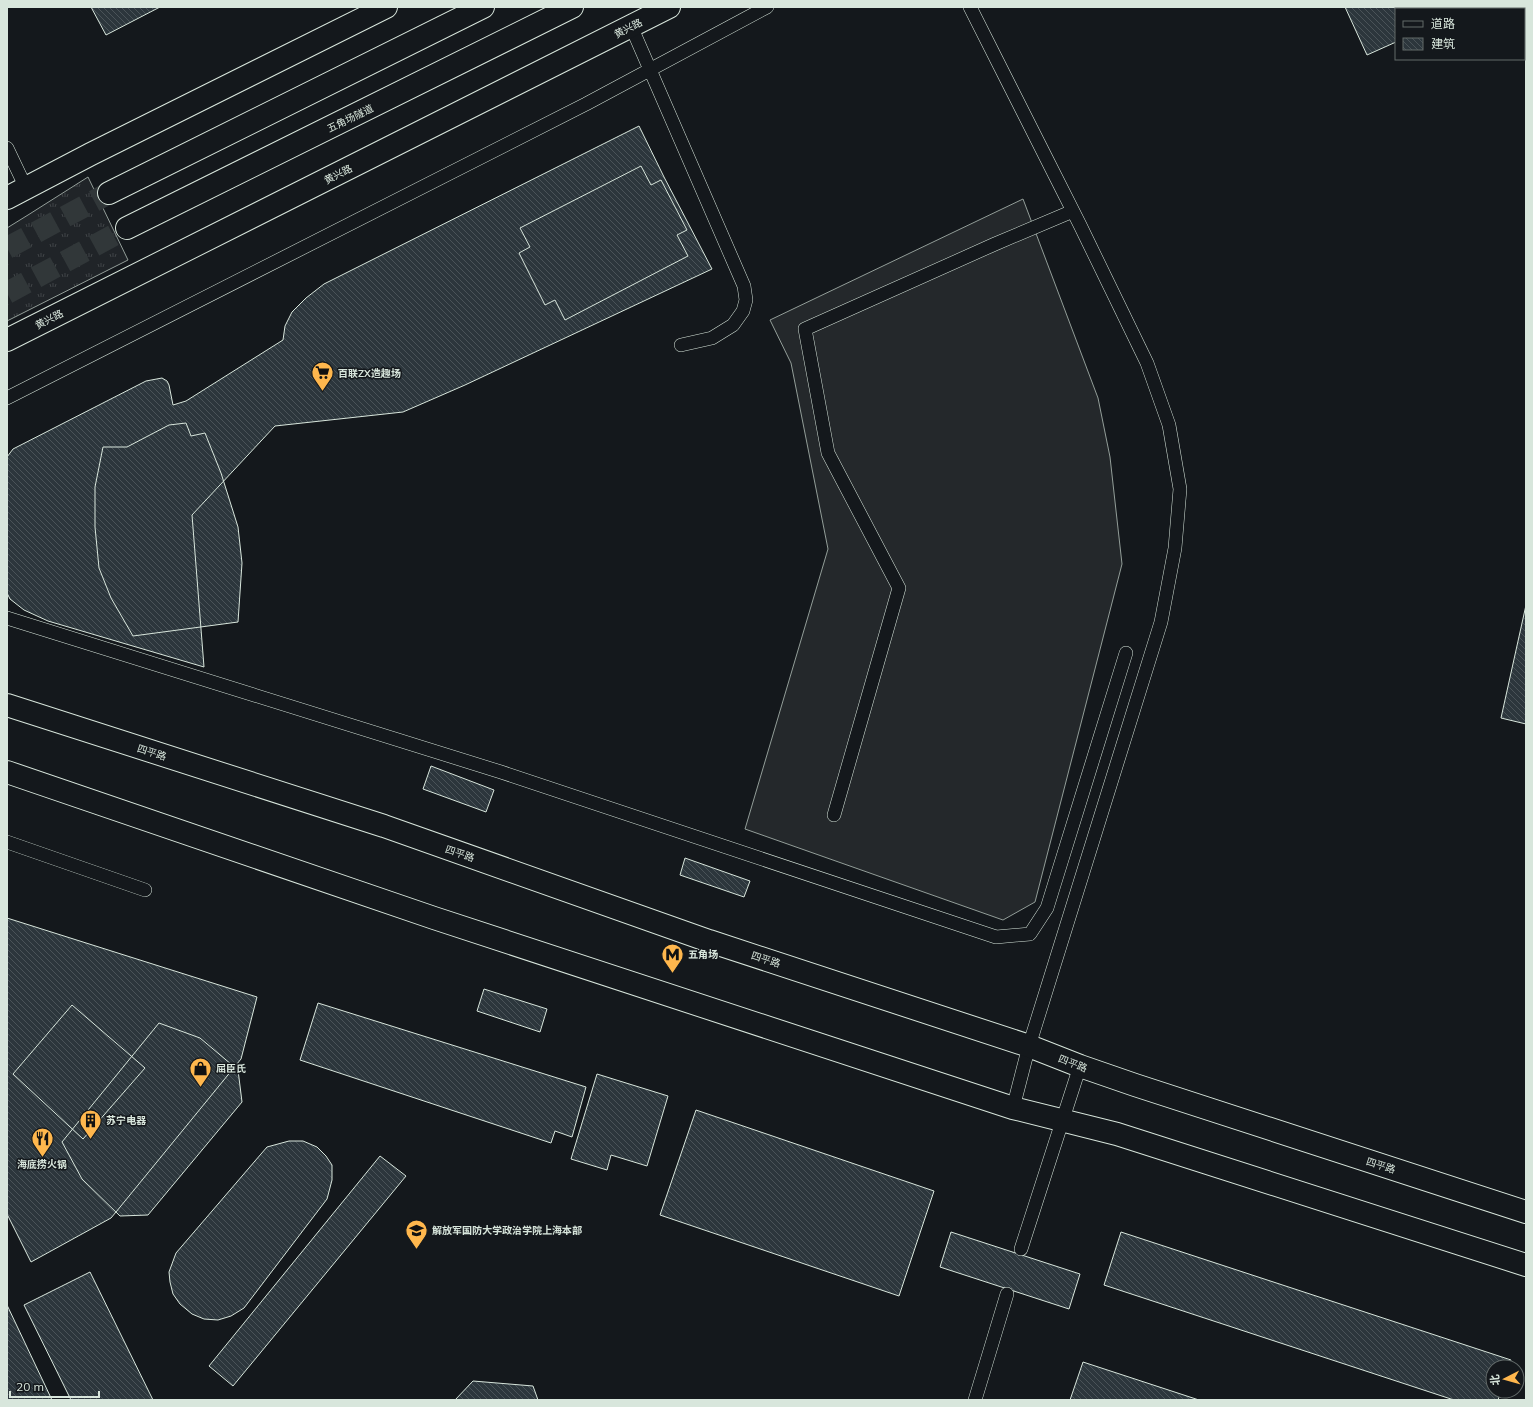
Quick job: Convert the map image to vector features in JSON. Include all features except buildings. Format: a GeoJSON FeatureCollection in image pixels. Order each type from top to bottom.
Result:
{"type":"FeatureCollection","features":[{"type":"Feature","properties":{"kind":"main road"},"geometry":{"type":"LineString","coordinates":[[7,198],[91,154],[386,7]]}},
{"type":"Feature","properties":{"kind":"main road"},"geometry":{"type":"LineString","coordinates":[[109,193],[483,7]]}},
{"type":"Feature","properties":{"kind":"main road","name":"五角场隧道"},"geometry":{"type":"LineString","coordinates":[[127,228],[572,7]]}},
{"type":"Feature","properties":{"kind":"main road","name":"黄兴路"},"geometry":{"type":"LineString","coordinates":[[7,340],[669,7]]}},
{"type":"Feature","properties":{"kind":"main road","name":"四平路"},"geometry":{"type":"LineString","coordinates":[[7,705],[384,826],[709,941],[1029,1046],[1080,1066],[1526,1212]]}},
{"type":"Feature","properties":{"kind":"main road"},"geometry":{"type":"LineString","coordinates":[[7,772],[426,916],[1013,1108],[1117,1134],[1526,1265]]}},
{"type":"Feature","properties":{"kind":"lane"},"geometry":{"type":"LineString","coordinates":[[7,398],[579,108],[767,7]]}},
{"type":"Feature","properties":{"kind":"lane"},"geometry":{"type":"LineString","coordinates":[[970,7],[1073,211],[1147,364],[1169,426],[1180,488],[1176,548],[1161,622],[1029,1046],[1013,1108]]}},
{"type":"Feature","properties":{"kind":"lane"},"geometry":{"type":"LineString","coordinates":[[632,26],[744,286],[746,300],[743,312],[733,325],[712,338],[681,345]]}},
{"type":"Feature","properties":{"kind":"lane"},"geometry":{"type":"LineString","coordinates":[[7,148],[26,188]]}},
{"type":"Feature","properties":{"kind":"lane"},"geometry":{"type":"LineString","coordinates":[[834,815],[899,588],[828,453],[804,329],[1073,211]]}},
{"type":"Feature","properties":{"kind":"lane"},"geometry":{"type":"LineString","coordinates":[[7,618],[501,772],[996,937],[1030,934],[1047,908],[1126,653]]}},
{"type":"Feature","properties":{"kind":"lane"},"geometry":{"type":"LineString","coordinates":[[7,842],[145,890]]}},
{"type":"Feature","properties":{"kind":"lane"},"geometry":{"type":"LineString","coordinates":[[1021,1249],[1080,1066]]}},
{"type":"Feature","properties":{"kind":"lane"},"geometry":{"type":"LineString","coordinates":[[975,1400],[1007,1294]]}},
{"type":"Feature","properties":{"kind":"green space"},"geometry":{"type":"Polygon","coordinates":[[[88,177],[128,260],[7,321],[7,228],[88,177]]]}},
{"type":"Feature","properties":{"kind":"shaded area"},"geometry":{"type":"Polygon","coordinates":[[[1023,199],[1098,398],[1110,457],[1122,564],[1035,902],[1003,920],[745,829],[828,549],[791,363],[770,320],[1023,199]]]}},
{"type":"Feature","properties":{"kind":"tunnel"},"geometry":{"type":"LineString","coordinates":[[7,248],[109,193]]}},
{"type":"Feature","properties":{"kind":"tunnel"},"geometry":{"type":"LineString","coordinates":[[7,293],[127,228]]}},
{"type":"Feature","properties":{"kind":"place","name":"百联ZX造趣场"},"geometry":{"type":"Point","coordinates":[323,392]}},
{"type":"Feature","properties":{"kind":"place","name":"五角场"},"geometry":{"type":"Point","coordinates":[672,974]}},
{"type":"Feature","properties":{"kind":"place","name":"屈臣氏"},"geometry":{"type":"Point","coordinates":[201,1088]}},
{"type":"Feature","properties":{"kind":"place","name":"苏宁电器"},"geometry":{"type":"Point","coordinates":[91,1140]}},
{"type":"Feature","properties":{"kind":"place","name":"海底捞火锅"},"geometry":{"type":"Point","coordinates":[42,1158]}},
{"type":"Feature","properties":{"kind":"place","name":"解放军国防大学政治学院上海本部"},"geometry":{"type":"Point","coordinates":[416,1250]}}]}
